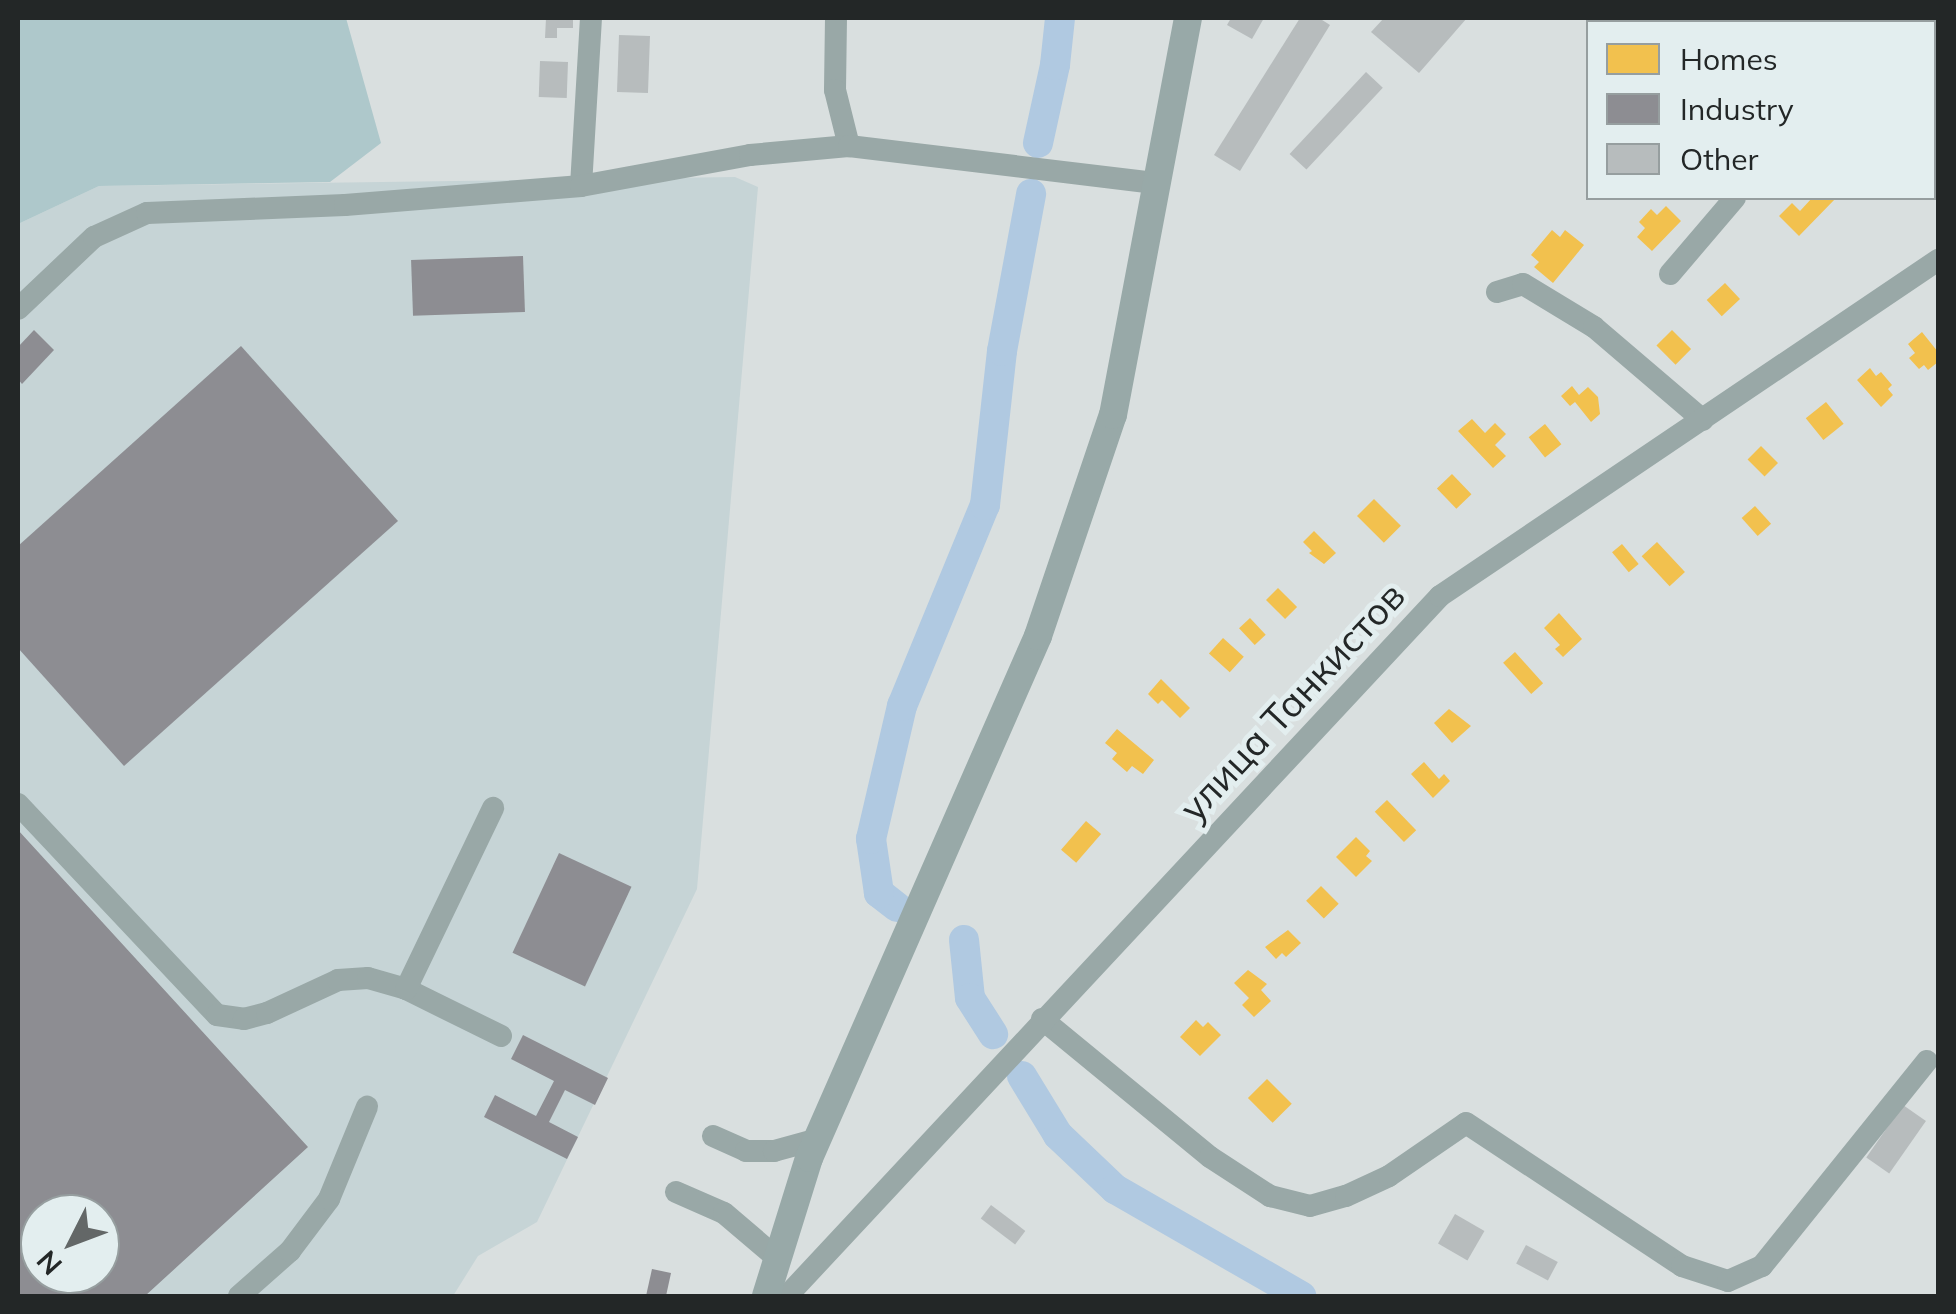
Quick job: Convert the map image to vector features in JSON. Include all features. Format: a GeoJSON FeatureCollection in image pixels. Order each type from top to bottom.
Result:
{"type":"FeatureCollection","features":[{"type":"Feature","properties":{"kind":"main road"},"geometry":{"type":"LineString","coordinates":[[766,1296],[818,1139],[1038,636],[1113,415],[1188,18]]}},
{"type":"Feature","properties":{"kind":"street"},"geometry":{"type":"LineString","coordinates":[[581,186],[591,18]]}},
{"type":"Feature","properties":{"kind":"street"},"geometry":{"type":"LineString","coordinates":[[836,18],[836,90],[849,146]]}},
{"type":"Feature","properties":{"kind":"street"},"geometry":{"type":"LineString","coordinates":[[18,309],[94,237],[147,212],[346,205],[581,186],[750,155],[849,146],[1157,183]]}},
{"type":"Feature","properties":{"kind":"street"},"geometry":{"type":"LineString","coordinates":[[1670,274],[1734,200]]}},
{"type":"Feature","properties":{"kind":"street","name":"улица Танкистов"},"geometry":{"type":"LineString","coordinates":[[786,1296],[1440,596],[1938,260]]}},
{"type":"Feature","properties":{"kind":"street"},"geometry":{"type":"LineString","coordinates":[[1497,292],[1522,284],[1594,327],[1703,420]]}},
{"type":"Feature","properties":{"kind":"street"},"geometry":{"type":"LineString","coordinates":[[18,804],[217,1016],[244,1019],[268,1013],[338,980],[368,978],[406,989],[501,1036]]}},
{"type":"Feature","properties":{"kind":"street"},"geometry":{"type":"LineString","coordinates":[[406,989],[492,808]]}},
{"type":"Feature","properties":{"kind":"street"},"geometry":{"type":"LineString","coordinates":[[1042,1019],[1210,1158],[1270,1196],[1310,1206],[1346,1196],[1389,1176],[1466,1123],[1682,1266],[1732,1289],[1762,1266],[1927,1061]]}},
{"type":"Feature","properties":{"kind":"street"},"geometry":{"type":"LineString","coordinates":[[239,1296],[290,1251],[329,1199],[367,1107]]}},
{"type":"Feature","properties":{"kind":"street"},"geometry":{"type":"LineString","coordinates":[[713,1136],[746,1151],[774,1152],[818,1139]]}},
{"type":"Feature","properties":{"kind":"street"},"geometry":{"type":"LineString","coordinates":[[676,1192],[724,1214],[778,1260]]}},
{"type":"Feature","properties":{"kind":"shaded area"},"geometry":{"type":"Polygon","coordinates":[[[18,18],[346,18],[381,143],[330,182],[99,186],[18,224],[18,18]]]}},
{"type":"Feature","properties":{"kind":"shaded area"},"geometry":{"type":"Polygon","coordinates":[[[735,177],[758,187],[697,889],[537,1222],[478,1256],[453,1296],[18,1296],[18,224],[99,186],[735,177]]]}},
{"type":"Feature","properties":{"kind":"building: Homes"},"geometry":{"type":"Polygon","coordinates":[[[1810,200],[1834,200],[1799,236],[1779,216],[1792,203],[1800,211],[1810,200]]]}},
{"type":"Feature","properties":{"kind":"building: Homes"},"geometry":{"type":"Polygon","coordinates":[[[1666,206],[1681,221],[1652,251],[1637,237],[1645,228],[1639,222],[1651,209],[1657,215],[1666,206]]]}},
{"type":"Feature","properties":{"kind":"building: Homes"},"geometry":{"type":"Polygon","coordinates":[[[1552,230],[1560,237],[1565,230],[1584,245],[1553,283],[1534,267],[1539,262],[1531,255],[1552,230]]]}},
{"type":"Feature","properties":{"kind":"building: Homes"},"geometry":{"type":"Polygon","coordinates":[[[1725,283],[1740,299],[1722,316],[1707,300],[1725,283]]]}},
{"type":"Feature","properties":{"kind":"building: Homes"},"geometry":{"type":"Polygon","coordinates":[[[1672,330],[1691,349],[1676,365],[1656,346],[1672,330]]]}},
{"type":"Feature","properties":{"kind":"building: Homes"},"geometry":{"type":"Polygon","coordinates":[[[1922,332],[1938,352],[1938,362],[1928,370],[1924,365],[1919,369],[1909,358],[1915,353],[1908,344],[1922,332]]]}},
{"type":"Feature","properties":{"kind":"building: Homes"},"geometry":{"type":"Polygon","coordinates":[[[1870,368],[1876,376],[1881,372],[1892,385],[1888,389],[1893,395],[1881,407],[1857,380],[1870,368]]]}},
{"type":"Feature","properties":{"kind":"building: Homes"},"geometry":{"type":"Polygon","coordinates":[[[1572,386],[1579,395],[1588,387],[1598,397],[1600,414],[1591,422],[1575,402],[1570,406],[1561,396],[1572,386]]]}},
{"type":"Feature","properties":{"kind":"building: Homes"},"geometry":{"type":"Polygon","coordinates":[[[1826,402],[1844,424],[1823,440],[1806,418],[1826,402]]]}},
{"type":"Feature","properties":{"kind":"building: Homes"},"geometry":{"type":"Polygon","coordinates":[[[1472,419],[1485,433],[1495,423],[1506,434],[1495,445],[1506,456],[1493,468],[1458,431],[1472,419]]]}},
{"type":"Feature","properties":{"kind":"building: Homes"},"geometry":{"type":"Polygon","coordinates":[[[1545,424],[1561,444],[1545,457],[1529,437],[1545,424]]]}},
{"type":"Feature","properties":{"kind":"building: Homes"},"geometry":{"type":"Polygon","coordinates":[[[1761,446],[1778,463],[1765,476],[1748,459],[1761,446]]]}},
{"type":"Feature","properties":{"kind":"building: Homes"},"geometry":{"type":"Polygon","coordinates":[[[1452,474],[1471,494],[1456,509],[1437,489],[1452,474]]]}},
{"type":"Feature","properties":{"kind":"building: Homes"},"geometry":{"type":"Polygon","coordinates":[[[1374,499],[1401,526],[1384,543],[1357,516],[1374,499]]]}},
{"type":"Feature","properties":{"kind":"building: Homes"},"geometry":{"type":"Polygon","coordinates":[[[1755,506],[1771,524],[1758,536],[1742,518],[1755,506]]]}},
{"type":"Feature","properties":{"kind":"building: Homes"},"geometry":{"type":"Polygon","coordinates":[[[1314,531],[1336,553],[1324,564],[1309,553],[1312,551],[1303,542],[1314,531]]]}},
{"type":"Feature","properties":{"kind":"building: Homes"},"geometry":{"type":"Polygon","coordinates":[[[1657,542],[1685,572],[1670,586],[1642,556],[1657,542]]]}},
{"type":"Feature","properties":{"kind":"building: Homes"},"geometry":{"type":"Polygon","coordinates":[[[1622,544],[1639,564],[1629,572],[1612,552],[1622,544]]]}},
{"type":"Feature","properties":{"kind":"building: Homes"},"geometry":{"type":"Polygon","coordinates":[[[1278,588],[1297,607],[1285,619],[1266,600],[1278,588]]]}},
{"type":"Feature","properties":{"kind":"building: Homes"},"geometry":{"type":"Polygon","coordinates":[[[1559,613],[1582,639],[1563,657],[1555,649],[1560,645],[1544,628],[1559,613]]]}},
{"type":"Feature","properties":{"kind":"building: Homes"},"geometry":{"type":"Polygon","coordinates":[[[1250,618],[1266,635],[1255,645],[1239,628],[1250,618]]]}},
{"type":"Feature","properties":{"kind":"building: Homes"},"geometry":{"type":"Polygon","coordinates":[[[1223,638],[1244,657],[1230,672],[1209,654],[1223,638]]]}},
{"type":"Feature","properties":{"kind":"building: Homes"},"geometry":{"type":"Polygon","coordinates":[[[1515,652],[1543,683],[1531,694],[1503,663],[1515,652]]]}},
{"type":"Feature","properties":{"kind":"building: Homes"},"geometry":{"type":"Polygon","coordinates":[[[1161,679],[1190,708],[1180,718],[1162,700],[1158,704],[1148,694],[1161,679]]]}},
{"type":"Feature","properties":{"kind":"building: Homes"},"geometry":{"type":"Polygon","coordinates":[[[1449,709],[1471,726],[1452,743],[1434,723],[1449,709]]]}},
{"type":"Feature","properties":{"kind":"building: Homes"},"geometry":{"type":"Polygon","coordinates":[[[1117,729],[1154,760],[1143,774],[1132,766],[1127,772],[1112,759],[1117,753],[1105,743],[1117,729]]]}},
{"type":"Feature","properties":{"kind":"building: Homes"},"geometry":{"type":"Polygon","coordinates":[[[1424,762],[1439,779],[1444,774],[1450,781],[1433,798],[1411,774],[1424,762]]]}},
{"type":"Feature","properties":{"kind":"building: Homes"},"geometry":{"type":"Polygon","coordinates":[[[1387,800],[1416,830],[1404,842],[1375,812],[1387,800]]]}},
{"type":"Feature","properties":{"kind":"building: Homes"},"geometry":{"type":"Polygon","coordinates":[[[1086,821],[1101,834],[1076,863],[1061,850],[1086,821]]]}},
{"type":"Feature","properties":{"kind":"building: Homes"},"geometry":{"type":"Polygon","coordinates":[[[1356,837],[1370,851],[1366,856],[1372,861],[1356,877],[1336,857],[1356,837]]]}},
{"type":"Feature","properties":{"kind":"building: Homes"},"geometry":{"type":"Polygon","coordinates":[[[1321,886],[1339,904],[1324,919],[1306,901],[1321,886]]]}},
{"type":"Feature","properties":{"kind":"building: Homes"},"geometry":{"type":"Polygon","coordinates":[[[1288,930],[1301,943],[1286,957],[1282,953],[1276,959],[1265,947],[1288,930]]]}},
{"type":"Feature","properties":{"kind":"building: Homes"},"geometry":{"type":"Polygon","coordinates":[[[1248,970],[1267,984],[1261,990],[1271,1001],[1254,1017],[1242,1005],[1249,998],[1234,983],[1248,970]]]}},
{"type":"Feature","properties":{"kind":"building: Homes"},"geometry":{"type":"Polygon","coordinates":[[[1196,1020],[1203,1027],[1208,1022],[1221,1035],[1200,1056],[1180,1037],[1196,1020]]]}},
{"type":"Feature","properties":{"kind":"building: Homes"},"geometry":{"type":"Polygon","coordinates":[[[1267,1079],[1292,1104],[1273,1123],[1248,1098],[1267,1079]]]}},
{"type":"Feature","properties":{"kind":"building: Industry"},"geometry":{"type":"Polygon","coordinates":[[[523,256],[525,312],[413,316],[411,260],[523,256]]]}},
{"type":"Feature","properties":{"kind":"building: Industry"},"geometry":{"type":"Polygon","coordinates":[[[34,330],[54,350],[22,384],[18,379],[18,347],[34,330]]]}},
{"type":"Feature","properties":{"kind":"building: Industry"},"geometry":{"type":"Polygon","coordinates":[[[241,346],[398,521],[124,766],[18,648],[18,546],[241,346]]]}},
{"type":"Feature","properties":{"kind":"building: Industry"},"geometry":{"type":"Polygon","coordinates":[[[18,830],[308,1147],[145,1296],[18,1296],[18,830]]]}},
{"type":"Feature","properties":{"kind":"building: Industry"},"geometry":{"type":"Polygon","coordinates":[[[559,853],[632,887],[585,987],[513,953],[559,853]]]}},
{"type":"Feature","properties":{"kind":"building: Industry"},"geometry":{"type":"Polygon","coordinates":[[[523,1035],[608,1078],[595,1105],[565,1090],[549,1122],[578,1137],[567,1159],[484,1117],[495,1095],[536,1116],[554,1081],[511,1059],[523,1035]]]}},
{"type":"Feature","properties":{"kind":"building: Industry"},"geometry":{"type":"Polygon","coordinates":[[[652,1269],[671,1273],[666,1296],[646,1296],[652,1269]]]}},
{"type":"Feature","properties":{"kind":"building: Other"},"geometry":{"type":"Polygon","coordinates":[[[546,18],[573,18],[573,28],[557,28],[557,38],[545,38],[546,18]]]}},
{"type":"Feature","properties":{"kind":"building: Other"},"geometry":{"type":"Polygon","coordinates":[[[1231,18],[1264,18],[1252,39],[1227,25],[1231,18]]]}},
{"type":"Feature","properties":{"kind":"building: Other"},"geometry":{"type":"Polygon","coordinates":[[[1300,18],[1319,18],[1330,25],[1240,171],[1214,155],[1300,18]]]}},
{"type":"Feature","properties":{"kind":"building: Other"},"geometry":{"type":"Polygon","coordinates":[[[1384,18],[1467,18],[1419,73],[1371,32],[1384,18]]]}},
{"type":"Feature","properties":{"kind":"building: Other"},"geometry":{"type":"Polygon","coordinates":[[[619,35],[650,36],[648,93],[617,92],[619,35]]]}},
{"type":"Feature","properties":{"kind":"building: Other"},"geometry":{"type":"Polygon","coordinates":[[[540,61],[568,62],[567,98],[539,97],[540,61]]]}},
{"type":"Feature","properties":{"kind":"building: Other"},"geometry":{"type":"Polygon","coordinates":[[[1366,72],[1383,88],[1306,170],[1290,154],[1366,72]]]}},
{"type":"Feature","properties":{"kind":"building: Other"},"geometry":{"type":"Polygon","coordinates":[[[1903,1105],[1926,1121],[1889,1173],[1866,1157],[1903,1105]]]}},
{"type":"Feature","properties":{"kind":"building: Other"},"geometry":{"type":"Polygon","coordinates":[[[991,1205],[1025,1231],[1015,1244],[981,1219],[991,1205]]]}},
{"type":"Feature","properties":{"kind":"building: Other"},"geometry":{"type":"Polygon","coordinates":[[[1455,1214],[1484,1231],[1467,1260],[1438,1243],[1455,1214]]]}},
{"type":"Feature","properties":{"kind":"building: Other"},"geometry":{"type":"Polygon","coordinates":[[[1526,1245],[1558,1262],[1548,1280],[1516,1264],[1526,1245]]]}},
{"type":"Feature","properties":{"kind":"waterway"},"geometry":{"type":"LineString","coordinates":[[1038,143],[1055,65],[1060,18]]}},
{"type":"Feature","properties":{"kind":"waterway"},"geometry":{"type":"LineString","coordinates":[[897,907],[879,893],[871,839],[902,706],[985,505],[1002,351],[1031,194]]}},
{"type":"Feature","properties":{"kind":"waterway"},"geometry":{"type":"LineString","coordinates":[[964,940],[970,998],[993,1034]]}},
{"type":"Feature","properties":{"kind":"waterway"},"geometry":{"type":"LineString","coordinates":[[1022,1076],[1058,1135],[1115,1189],[1301,1296]]}}]}
